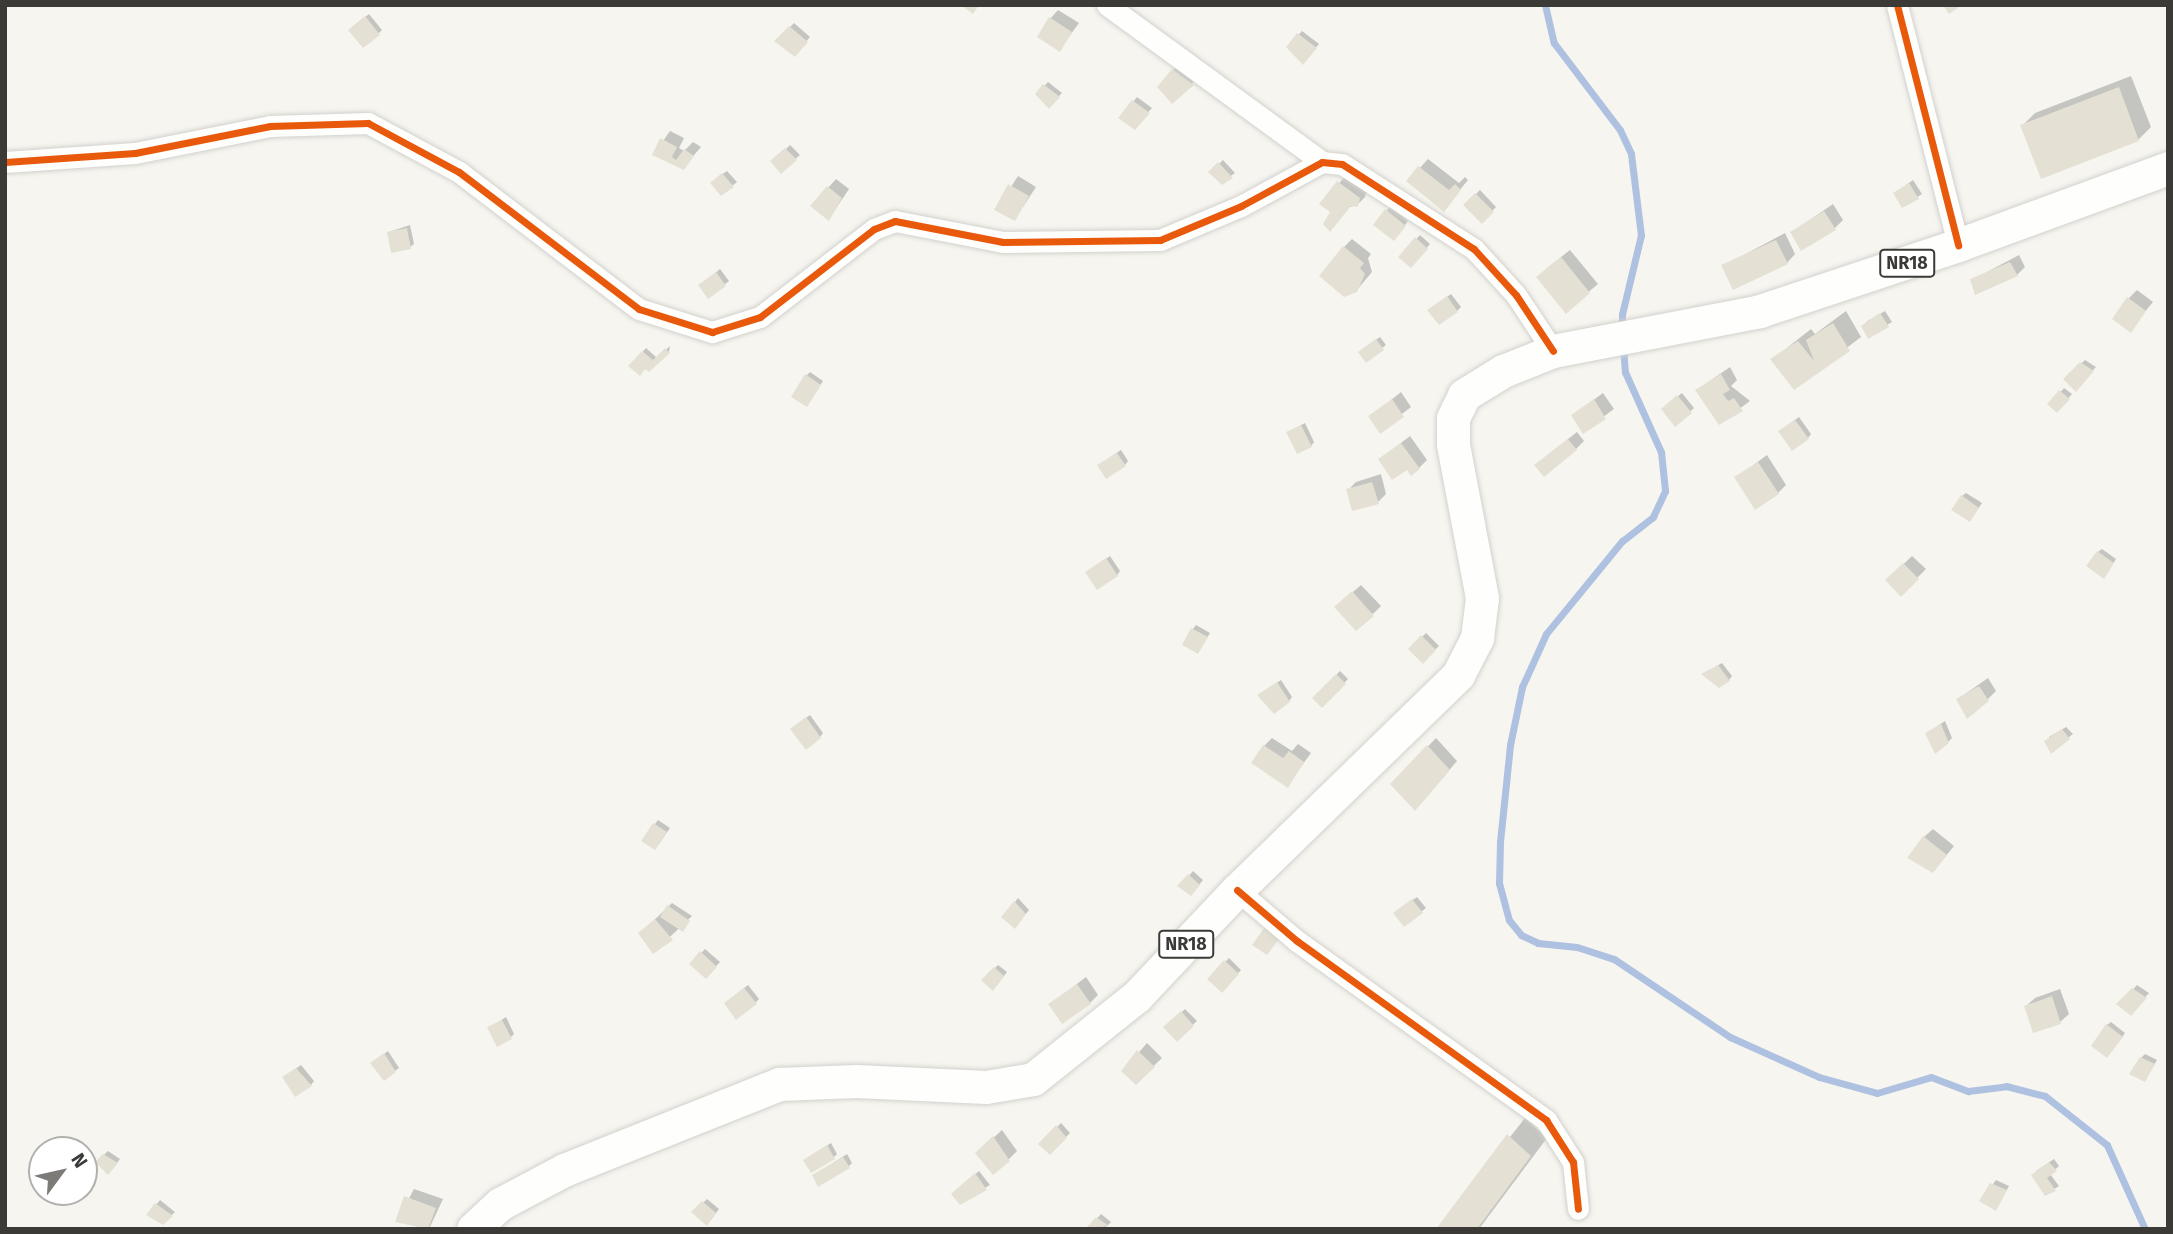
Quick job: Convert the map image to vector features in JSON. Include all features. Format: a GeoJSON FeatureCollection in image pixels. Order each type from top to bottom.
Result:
{"type":"FeatureCollection","features":[{"type":"Feature","properties":{"kind":"main road","name":"NR18"},"geometry":{"type":"LineString","coordinates":[[473,1229],[500,1204],[565,1170],[779,1084],[856,1081],[986,1087],[1033,1079],[1137,996],[1237,890],[1458,675],[1477,638],[1482,598],[1453,444],[1453,418],[1464,395],[1503,371],[1567,349],[1639,337],[1760,311],[1958,246],[2168,168]]}},
{"type":"Feature","properties":{"kind":"street"},"geometry":{"type":"LineString","coordinates":[[1107,5],[1322,162],[1342,164],[1474,249],[1567,349]]}},
{"type":"Feature","properties":{"kind":"street"},"geometry":{"type":"LineString","coordinates":[[1897,5],[1958,246]]}},
{"type":"Feature","properties":{"kind":"street"},"geometry":{"type":"LineString","coordinates":[[5,162],[135,153],[270,126],[368,123],[459,172],[639,309],[712,332],[760,317],[874,229],[895,221],[1003,242],[1160,240],[1241,206],[1322,162]]}},
{"type":"Feature","properties":{"kind":"street"},"geometry":{"type":"LineString","coordinates":[[1237,890],[1297,941],[1546,1120],[1573,1162],[1578,1209]]}},
{"type":"Feature","properties":{"kind":"building"},"geometry":{"type":"Polygon","coordinates":[[[961,5],[979,5],[973,14],[961,5]]]}},
{"type":"Feature","properties":{"kind":"building"},"geometry":{"type":"Polygon","coordinates":[[[1943,5],[1962,5],[1949,14],[1943,5]]]}},
{"type":"Feature","properties":{"kind":"building"},"geometry":{"type":"Polygon","coordinates":[[[365,16],[380,35],[363,48],[348,30],[365,16]]]}},
{"type":"Feature","properties":{"kind":"building"},"geometry":{"type":"Polygon","coordinates":[[[1049,17],[1072,32],[1060,52],[1037,37],[1049,17]]]}},
{"type":"Feature","properties":{"kind":"building"},"geometry":{"type":"Polygon","coordinates":[[[789,26],[808,42],[795,57],[774,41],[789,26]]]}},
{"type":"Feature","properties":{"kind":"building"},"geometry":{"type":"Polygon","coordinates":[[[1297,33],[1317,48],[1303,65],[1286,47],[1297,33]]]}},
{"type":"Feature","properties":{"kind":"building"},"geometry":{"type":"Polygon","coordinates":[[[1172,69],[1194,85],[1172,104],[1157,87],[1172,69]]]}},
{"type":"Feature","properties":{"kind":"building"},"geometry":{"type":"Polygon","coordinates":[[[1043,84],[1060,97],[1049,109],[1035,94],[1043,84]]]}},
{"type":"Feature","properties":{"kind":"building"},"geometry":{"type":"Polygon","coordinates":[[[2119,87],[2139,141],[2041,179],[2020,125],[2119,87]]]}},
{"type":"Feature","properties":{"kind":"building"},"geometry":{"type":"Polygon","coordinates":[[[1132,100],[1150,113],[1135,130],[1118,118],[1132,100]]]}},
{"type":"Feature","properties":{"kind":"building"},"geometry":{"type":"Polygon","coordinates":[[[660,138],[677,147],[672,157],[676,160],[684,149],[694,156],[684,170],[652,155],[660,138]]]}},
{"type":"Feature","properties":{"kind":"building"},"geometry":{"type":"Polygon","coordinates":[[[785,148],[797,160],[781,174],[770,161],[785,148]]]}},
{"type":"Feature","properties":{"kind":"building"},"geometry":{"type":"Polygon","coordinates":[[[1218,162],[1233,178],[1222,185],[1208,172],[1218,162]]]}},
{"type":"Feature","properties":{"kind":"building"},"geometry":{"type":"Polygon","coordinates":[[[1418,166],[1449,190],[1455,184],[1461,190],[1444,212],[1406,181],[1418,166]]]}},
{"type":"Feature","properties":{"kind":"building"},"geometry":{"type":"Polygon","coordinates":[[[722,173],[734,187],[721,196],[710,183],[722,173]]]}},
{"type":"Feature","properties":{"kind":"building"},"geometry":{"type":"Polygon","coordinates":[[[1337,181],[1360,198],[1358,207],[1351,206],[1330,232],[1323,224],[1330,212],[1319,204],[1337,181]]]}},
{"type":"Feature","properties":{"kind":"building"},"geometry":{"type":"Polygon","coordinates":[[[1909,183],[1919,199],[1902,208],[1893,193],[1909,183]]]}},
{"type":"Feature","properties":{"kind":"building"},"geometry":{"type":"Polygon","coordinates":[[[1008,184],[1029,196],[1015,221],[994,210],[1008,184]]]}},
{"type":"Feature","properties":{"kind":"building"},"geometry":{"type":"Polygon","coordinates":[[[827,186],[842,198],[829,221],[810,206],[827,186]]]}},
{"type":"Feature","properties":{"kind":"building"},"geometry":{"type":"Polygon","coordinates":[[[1475,193],[1494,212],[1482,224],[1463,205],[1475,193]]]}},
{"type":"Feature","properties":{"kind":"building"},"geometry":{"type":"Polygon","coordinates":[[[1385,209],[1406,226],[1394,241],[1373,225],[1385,209]]]}},
{"type":"Feature","properties":{"kind":"building"},"geometry":{"type":"Polygon","coordinates":[[[1824,211],[1836,230],[1801,251],[1790,232],[1824,211]]]}},
{"type":"Feature","properties":{"kind":"building"},"geometry":{"type":"Polygon","coordinates":[[[407,228],[411,249],[391,253],[387,232],[407,228]]]}},
{"type":"Feature","properties":{"kind":"building"},"geometry":{"type":"Polygon","coordinates":[[[1415,237],[1428,249],[1411,268],[1398,257],[1415,237]]]}},
{"type":"Feature","properties":{"kind":"building"},"geometry":{"type":"Polygon","coordinates":[[[1776,240],[1788,264],[1733,290],[1721,265],[1776,240]]]}},
{"type":"Feature","properties":{"kind":"building"},"geometry":{"type":"Polygon","coordinates":[[[1343,246],[1364,263],[1360,268],[1365,274],[1357,292],[1344,297],[1319,276],[1343,246]]]}},
{"type":"Feature","properties":{"kind":"building"},"geometry":{"type":"Polygon","coordinates":[[[1561,257],[1590,293],[1566,314],[1536,277],[1561,257]]]}},
{"type":"Feature","properties":{"kind":"building"},"geometry":{"type":"Polygon","coordinates":[[[2010,262],[2018,276],[1975,295],[1970,279],[2010,262]]]}},
{"type":"Feature","properties":{"kind":"building"},"geometry":{"type":"Polygon","coordinates":[[[716,272],[726,286],[708,299],[698,285],[716,272]]]}},
{"type":"Feature","properties":{"kind":"building"},"geometry":{"type":"Polygon","coordinates":[[[1447,296],[1458,312],[1439,325],[1427,310],[1447,296]]]}},
{"type":"Feature","properties":{"kind":"building"},"geometry":{"type":"Polygon","coordinates":[[[2127,297],[2146,311],[2131,333],[2112,319],[2127,297]]]}},
{"type":"Feature","properties":{"kind":"building"},"geometry":{"type":"Polygon","coordinates":[[[1880,313],[1889,327],[1868,339],[1861,326],[1880,313]]]}},
{"type":"Feature","properties":{"kind":"building"},"geometry":{"type":"Polygon","coordinates":[[[1833,323],[1850,351],[1794,390],[1770,359],[1798,341],[1814,361],[1806,340],[1833,323]]]}},
{"type":"Feature","properties":{"kind":"building"},"geometry":{"type":"Polygon","coordinates":[[[1376,339],[1384,350],[1366,363],[1358,352],[1376,339]]]}},
{"type":"Feature","properties":{"kind":"building"},"geometry":{"type":"Polygon","coordinates":[[[665,348],[670,353],[649,372],[645,369],[640,376],[628,366],[642,351],[653,360],[665,348]]]}},
{"type":"Feature","properties":{"kind":"building"},"geometry":{"type":"Polygon","coordinates":[[[2080,362],[2094,371],[2076,392],[2063,379],[2080,362]]]}},
{"type":"Feature","properties":{"kind":"building"},"geometry":{"type":"Polygon","coordinates":[[[805,374],[821,385],[807,407],[791,397],[805,374]]]}},
{"type":"Feature","properties":{"kind":"building"},"geometry":{"type":"Polygon","coordinates":[[[1721,374],[1730,390],[1723,394],[1728,401],[1734,398],[1743,411],[1719,425],[1695,390],[1721,374]]]}},
{"type":"Feature","properties":{"kind":"building"},"geometry":{"type":"Polygon","coordinates":[[[2059,390],[2070,399],[2057,413],[2047,404],[2059,390]]]}},
{"type":"Feature","properties":{"kind":"building"},"geometry":{"type":"Polygon","coordinates":[[[1677,395],[1692,413],[1675,427],[1661,409],[1677,395]]]}},
{"type":"Feature","properties":{"kind":"building"},"geometry":{"type":"Polygon","coordinates":[[[1392,399],[1404,417],[1380,434],[1368,416],[1392,399]]]}},
{"type":"Feature","properties":{"kind":"building"},"geometry":{"type":"Polygon","coordinates":[[[1594,399],[1606,419],[1583,434],[1571,415],[1594,399]]]}},
{"type":"Feature","properties":{"kind":"building"},"geometry":{"type":"Polygon","coordinates":[[[1795,420],[1809,439],[1792,451],[1778,431],[1795,420]]]}},
{"type":"Feature","properties":{"kind":"building"},"geometry":{"type":"Polygon","coordinates":[[[1301,425],[1312,447],[1297,454],[1286,432],[1301,425]]]}},
{"type":"Feature","properties":{"kind":"building"},"geometry":{"type":"Polygon","coordinates":[[[1568,439],[1577,450],[1544,477],[1534,465],[1568,439]]]}},
{"type":"Feature","properties":{"kind":"building"},"geometry":{"type":"Polygon","coordinates":[[[1401,443],[1420,469],[1411,476],[1407,470],[1392,480],[1378,459],[1401,443]]]}},
{"type":"Feature","properties":{"kind":"building"},"geometry":{"type":"Polygon","coordinates":[[[1117,453],[1126,466],[1106,479],[1097,465],[1117,453]]]}},
{"type":"Feature","properties":{"kind":"building"},"geometry":{"type":"Polygon","coordinates":[[[1758,462],[1779,494],[1755,510],[1734,477],[1758,462]]]}},
{"type":"Feature","properties":{"kind":"building"},"geometry":{"type":"Polygon","coordinates":[[[1372,482],[1379,504],[1352,511],[1346,489],[1372,482]]]}},
{"type":"Feature","properties":{"kind":"building"},"geometry":{"type":"Polygon","coordinates":[[[1961,495],[1979,508],[1970,522],[1951,510],[1961,495]]]}},
{"type":"Feature","properties":{"kind":"building"},"geometry":{"type":"Polygon","coordinates":[[[2097,551],[2114,563],[2104,579],[2086,566],[2097,551]]]}},
{"type":"Feature","properties":{"kind":"building"},"geometry":{"type":"Polygon","coordinates":[[[1106,558],[1118,576],[1097,590],[1085,572],[1106,558]]]}},
{"type":"Feature","properties":{"kind":"building"},"geometry":{"type":"Polygon","coordinates":[[[1903,563],[1919,579],[1901,597],[1885,580],[1903,563]]]}},
{"type":"Feature","properties":{"kind":"building"},"geometry":{"type":"Polygon","coordinates":[[[1352,591],[1374,616],[1356,631],[1334,607],[1352,591]]]}},
{"type":"Feature","properties":{"kind":"building"},"geometry":{"type":"Polygon","coordinates":[[[1191,628],[1208,637],[1198,654],[1182,645],[1191,628]]]}},
{"type":"Feature","properties":{"kind":"building"},"geometry":{"type":"Polygon","coordinates":[[[1421,635],[1436,650],[1423,664],[1408,649],[1421,635]]]}},
{"type":"Feature","properties":{"kind":"building"},"geometry":{"type":"Polygon","coordinates":[[[1718,665],[1730,681],[1719,688],[1701,674],[1718,665]]]}},
{"type":"Feature","properties":{"kind":"building"},"geometry":{"type":"Polygon","coordinates":[[[1336,674],[1346,684],[1322,708],[1312,698],[1336,674]]]}},
{"type":"Feature","properties":{"kind":"building"},"geometry":{"type":"Polygon","coordinates":[[[1277,682],[1290,702],[1274,714],[1257,695],[1277,682]]]}},
{"type":"Feature","properties":{"kind":"building"},"geometry":{"type":"Polygon","coordinates":[[[1979,686],[1989,701],[1967,719],[1956,699],[1979,686]]]}},
{"type":"Feature","properties":{"kind":"building"},"geometry":{"type":"Polygon","coordinates":[[[806,717],[821,738],[806,750],[790,729],[806,717]]]}},
{"type":"Feature","properties":{"kind":"building"},"geometry":{"type":"Polygon","coordinates":[[[1941,724],[1949,743],[1935,754],[1925,733],[1941,724]]]}},
{"type":"Feature","properties":{"kind":"building"},"geometry":{"type":"Polygon","coordinates":[[[2062,729],[2070,739],[2051,754],[2044,741],[2062,729]]]}},
{"type":"Feature","properties":{"kind":"building"},"geometry":{"type":"Polygon","coordinates":[[[1263,745],[1283,758],[1289,751],[1304,762],[1288,788],[1251,763],[1263,745]]]}},
{"type":"Feature","properties":{"kind":"building"},"geometry":{"type":"Polygon","coordinates":[[[1427,745],[1450,770],[1415,811],[1390,784],[1427,745]]]}},
{"type":"Feature","properties":{"kind":"building"},"geometry":{"type":"Polygon","coordinates":[[[653,823],[667,832],[655,850],[641,841],[653,823]]]}},
{"type":"Feature","properties":{"kind":"building"},"geometry":{"type":"Polygon","coordinates":[[[1923,836],[1947,855],[1933,873],[1907,858],[1923,836]]]}},
{"type":"Feature","properties":{"kind":"building"},"geometry":{"type":"Polygon","coordinates":[[[1188,874],[1200,885],[1191,896],[1177,886],[1188,874]]]}},
{"type":"Feature","properties":{"kind":"building"},"geometry":{"type":"Polygon","coordinates":[[[1412,899],[1423,913],[1404,927],[1393,913],[1412,899]]]}},
{"type":"Feature","properties":{"kind":"building"},"geometry":{"type":"Polygon","coordinates":[[[1014,901],[1026,914],[1015,929],[1001,917],[1014,901]]]}},
{"type":"Feature","properties":{"kind":"building"},"geometry":{"type":"Polygon","coordinates":[[[667,905],[690,921],[683,932],[660,917],[667,905]]]}},
{"type":"Feature","properties":{"kind":"building"},"geometry":{"type":"Polygon","coordinates":[[[655,919],[673,940],[653,954],[638,933],[655,919]]]}},
{"type":"Feature","properties":{"kind":"building"},"geometry":{"type":"Polygon","coordinates":[[[1267,924],[1280,938],[1267,955],[1252,945],[1267,924]]]}},
{"type":"Feature","properties":{"kind":"building"},"geometry":{"type":"Polygon","coordinates":[[[700,951],[717,967],[706,979],[689,964],[700,951]]]}},
{"type":"Feature","properties":{"kind":"building"},"geometry":{"type":"Polygon","coordinates":[[[1224,960],[1239,974],[1222,993],[1207,979],[1224,960]]]}},
{"type":"Feature","properties":{"kind":"building"},"geometry":{"type":"Polygon","coordinates":[[[994,967],[1004,976],[993,991],[981,980],[994,967]]]}},
{"type":"Feature","properties":{"kind":"building"},"geometry":{"type":"Polygon","coordinates":[[[1077,984],[1091,1004],[1062,1024],[1048,1004],[1077,984]]]}},
{"type":"Feature","properties":{"kind":"building"},"geometry":{"type":"Polygon","coordinates":[[[744,988],[757,1004],[736,1020],[724,1003],[744,988]]]}},
{"type":"Feature","properties":{"kind":"building"},"geometry":{"type":"Polygon","coordinates":[[[2132,988],[2147,998],[2131,1016],[2116,1004],[2132,988]]]}},
{"type":"Feature","properties":{"kind":"building"},"geometry":{"type":"Polygon","coordinates":[[[2052,996],[2061,1024],[2033,1033],[2024,1006],[2052,996]]]}},
{"type":"Feature","properties":{"kind":"building"},"geometry":{"type":"Polygon","coordinates":[[[1181,1011],[1194,1026],[1177,1042],[1163,1027],[1181,1011]]]}},
{"type":"Feature","properties":{"kind":"building"},"geometry":{"type":"Polygon","coordinates":[[[502,1020],[512,1039],[497,1047],[487,1027],[502,1020]]]}},
{"type":"Feature","properties":{"kind":"building"},"geometry":{"type":"Polygon","coordinates":[[[2106,1024],[2123,1037],[2107,1058],[2091,1046],[2106,1024]]]}},
{"type":"Feature","properties":{"kind":"building"},"geometry":{"type":"Polygon","coordinates":[[[1137,1050],[1155,1067],[1136,1085],[1121,1071],[1137,1050]]]}},
{"type":"Feature","properties":{"kind":"building"},"geometry":{"type":"Polygon","coordinates":[[[384,1053],[396,1072],[384,1081],[370,1063],[384,1053]]]}},
{"type":"Feature","properties":{"kind":"building"},"geometry":{"type":"Polygon","coordinates":[[[2140,1057],[2155,1064],[2145,1082],[2129,1074],[2140,1057]]]}},
{"type":"Feature","properties":{"kind":"building"},"geometry":{"type":"Polygon","coordinates":[[[296,1068],[312,1086],[295,1097],[282,1077],[296,1068]]]}},
{"type":"Feature","properties":{"kind":"building"},"geometry":{"type":"Polygon","coordinates":[[[1056,1125],[1067,1138],[1050,1155],[1038,1144],[1056,1125]]]}},
{"type":"Feature","properties":{"kind":"building"},"geometry":{"type":"Polygon","coordinates":[[[1507,1134],[1531,1156],[1477,1229],[1436,1229],[1507,1134]]]}},
{"type":"Feature","properties":{"kind":"building"},"geometry":{"type":"Polygon","coordinates":[[[993,1136],[1010,1161],[993,1175],[975,1153],[993,1136]]]}},
{"type":"Feature","properties":{"kind":"building"},"geometry":{"type":"Polygon","coordinates":[[[827,1145],[835,1159],[811,1173],[803,1160],[827,1145]]]}},
{"type":"Feature","properties":{"kind":"building"},"geometry":{"type":"Polygon","coordinates":[[[103,1154],[118,1163],[108,1175],[98,1165],[98,1159],[103,1154]]]}},
{"type":"Feature","properties":{"kind":"building"},"geometry":{"type":"Polygon","coordinates":[[[843,1157],[850,1168],[818,1187],[812,1175],[843,1157]]]}},
{"type":"Feature","properties":{"kind":"building"},"geometry":{"type":"Polygon","coordinates":[[[2049,1162],[2057,1171],[2047,1178],[2056,1191],[2045,1196],[2031,1175],[2049,1162]]]}},
{"type":"Feature","properties":{"kind":"building"},"geometry":{"type":"Polygon","coordinates":[[[975,1173],[987,1190],[960,1205],[951,1194],[975,1173]]]}},
{"type":"Feature","properties":{"kind":"building"},"geometry":{"type":"Polygon","coordinates":[[[1990,1183],[2007,1190],[1996,1211],[1979,1201],[1990,1183]]]}},
{"type":"Feature","properties":{"kind":"building"},"geometry":{"type":"Polygon","coordinates":[[[404,1196],[436,1208],[428,1229],[395,1222],[404,1196]]]}},
{"type":"Feature","properties":{"kind":"building"},"geometry":{"type":"Polygon","coordinates":[[[702,1201],[716,1213],[707,1226],[691,1212],[702,1201]]]}},
{"type":"Feature","properties":{"kind":"building"},"geometry":{"type":"Polygon","coordinates":[[[155,1203],[173,1216],[163,1225],[146,1215],[155,1203]]]}},
{"type":"Feature","properties":{"kind":"building"},"geometry":{"type":"Polygon","coordinates":[[[1096,1217],[1109,1226],[1085,1229],[1096,1217]]]}},
{"type":"Feature","properties":{"kind":"waterway"},"geometry":{"type":"LineString","coordinates":[[1545,5],[1554,43],[1620,130],[1631,154],[1641,235],[1622,314],[1622,329]]}},
{"type":"Feature","properties":{"kind":"waterway"},"geometry":{"type":"LineString","coordinates":[[1623,345],[1625,372],[1661,452],[1665,491],[1653,517],[1622,541],[1546,634],[1522,687],[1510,745],[1500,842],[1499,883],[1509,920],[1521,935],[1538,943],[1577,947],[1614,959],[1730,1037],[1819,1077],[1877,1093],[1931,1077],[1968,1091],[2006,1086],[2045,1096],[2107,1145],[2145,1229]]}},
{"type":"Feature","properties":{"kind":"cycle path"},"geometry":{"type":"LineString","coordinates":[[1897,5],[1958,245]]}},
{"type":"Feature","properties":{"kind":"cycle path"},"geometry":{"type":"LineString","coordinates":[[5,162],[135,153],[270,126],[368,123],[459,172],[639,309],[712,332],[760,317],[874,229],[895,221],[1003,242],[1160,240],[1241,206],[1322,162],[1342,164],[1474,249],[1516,295],[1553,351]]}},
{"type":"Feature","properties":{"kind":"cycle path"},"geometry":{"type":"LineString","coordinates":[[1237,890],[1297,941],[1546,1120],[1573,1162],[1578,1209]]}}]}
